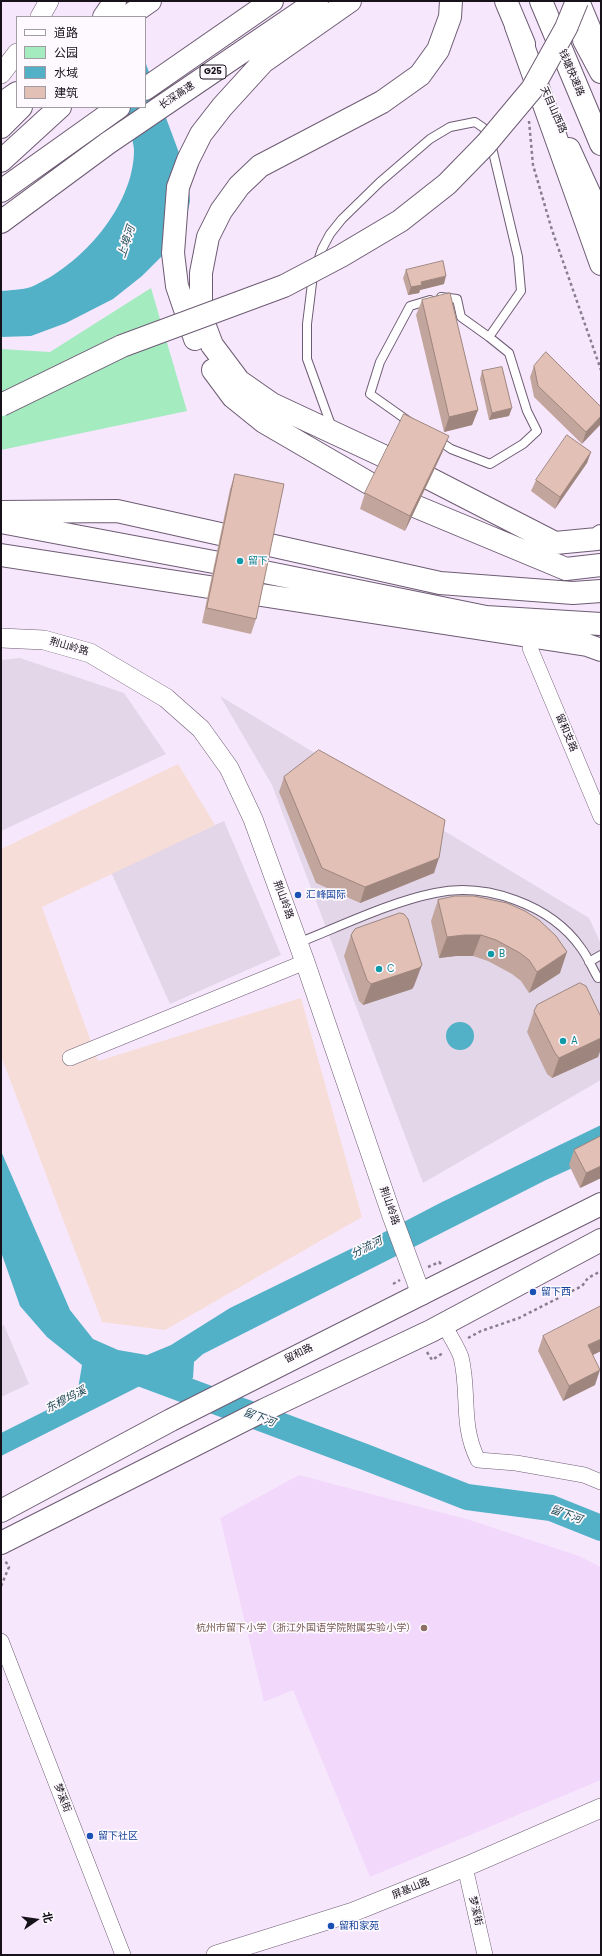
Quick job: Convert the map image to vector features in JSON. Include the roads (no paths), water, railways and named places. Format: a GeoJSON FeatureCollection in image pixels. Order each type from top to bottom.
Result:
{"type":"FeatureCollection","features":[{"type":"Feature","properties":{"kind":"main road"},"geometry":{"type":"LineString","coordinates":[[105,16],[115,1]]}},
{"type":"Feature","properties":{"kind":"main road"},"geometry":{"type":"LineString","coordinates":[[128,16],[150,1]]}},
{"type":"Feature","properties":{"kind":"main road"},"geometry":{"type":"LineString","coordinates":[[143,16],[156,1]]}},
{"type":"Feature","properties":{"kind":"main road","name":"G25"},"geometry":{"type":"LineString","coordinates":[[146,88],[272,1]]}},
{"type":"Feature","properties":{"kind":"main road","name":"长深高速"},"geometry":{"type":"LineString","coordinates":[[1,222],[108,143],[317,1]]}},
{"type":"Feature","properties":{"kind":"main road"},"geometry":{"type":"LineString","coordinates":[[350,1],[263,62],[222,107],[201,134],[188,160],[178,187],[174,221],[173,253],[176,286],[200,353],[233,397],[264,422],[393,497],[566,569],[601,566]]}},
{"type":"Feature","properties":{"kind":"main road"},"geometry":{"type":"LineString","coordinates":[[451,1],[450,17],[438,50],[420,74],[382,102],[260,166],[239,186],[221,211],[208,238],[201,272],[201,316],[212,345],[239,381],[272,404],[407,467],[555,543],[597,539],[601,536]]}},
{"type":"Feature","properties":{"kind":"main road","name":"天目山西路"},"geometry":{"type":"LineString","coordinates":[[506,1],[601,219]]}},
{"type":"Feature","properties":{"kind":"main road","name":"钱塘快速路"},"geometry":{"type":"LineString","coordinates":[[541,1],[601,144]]}},
{"type":"Feature","properties":{"kind":"main road"},"geometry":{"type":"LineString","coordinates":[[566,1],[601,72]]}},
{"type":"Feature","properties":{"kind":"main road"},"geometry":{"type":"LineString","coordinates":[[577,1],[601,56]]}},
{"type":"Feature","properties":{"kind":"main road"},"geometry":{"type":"LineString","coordinates":[[1,405],[122,346],[284,286],[341,256],[400,221],[447,184],[486,144],[532,89],[566,28],[577,1]]}},
{"type":"Feature","properties":{"kind":"main road"},"geometry":{"type":"LineString","coordinates":[[516,26],[601,264]]}},
{"type":"Feature","properties":{"kind":"main road"},"geometry":{"type":"LineString","coordinates":[[1,104],[16,94]]}},
{"type":"Feature","properties":{"kind":"main road"},"geometry":{"type":"LineString","coordinates":[[1,127],[20,108]]}},
{"type":"Feature","properties":{"kind":"main road"},"geometry":{"type":"LineString","coordinates":[[1,161],[58,108]]}},
{"type":"Feature","properties":{"kind":"main road"},"geometry":{"type":"LineString","coordinates":[[1,191],[118,108]]}},
{"type":"Feature","properties":{"kind":"main road"},"geometry":{"type":"LineString","coordinates":[[1,512],[117,511],[440,583],[573,593],[601,590]]}},
{"type":"Feature","properties":{"kind":"main road"},"geometry":{"type":"LineString","coordinates":[[1,522],[235,566],[486,617],[601,624]]}},
{"type":"Feature","properties":{"kind":"main road"},"geometry":{"type":"LineString","coordinates":[[1,545],[96,541]]}},
{"type":"Feature","properties":{"kind":"main road"},"geometry":{"type":"LineString","coordinates":[[1,555],[586,645],[601,650]]}},
{"type":"Feature","properties":{"kind":"main road","name":"留和路"},"geometry":{"type":"LineString","coordinates":[[1,1511],[221,1394],[601,1204]]}},
{"type":"Feature","properties":{"kind":"main road"},"geometry":{"type":"LineString","coordinates":[[1,1543],[264,1410],[444,1324],[601,1240]]}},
{"type":"Feature","properties":{"kind":"street"},"geometry":{"type":"LineString","coordinates":[[41,16],[49,1]]}},
{"type":"Feature","properties":{"kind":"street"},"geometry":{"type":"LineString","coordinates":[[1,74],[16,54]]}},
{"type":"Feature","properties":{"kind":"street","name":"荆山岭路"},"geometry":{"type":"LineString","coordinates":[[1,638],[44,640],[90,653],[166,698],[201,729],[229,768],[253,819],[305,962],[392,1216],[422,1294]]}},
{"type":"Feature","properties":{"kind":"street","name":"留和支路"},"geometry":{"type":"LineString","coordinates":[[530,648],[601,817]]}},
{"type":"Feature","properties":{"kind":"street"},"geometry":{"type":"LineString","coordinates":[[70,1058],[305,962]]}},
{"type":"Feature","properties":{"kind":"street"},"geometry":{"type":"LineString","coordinates":[[444,1324],[460,1356],[466,1422],[471,1446],[478,1460],[516,1463],[557,1470],[584,1475],[601,1482]]}},
{"type":"Feature","properties":{"kind":"street","name":"梦溪街"},"geometry":{"type":"LineString","coordinates":[[1,1641],[123,1955]]}},
{"type":"Feature","properties":{"kind":"street","name":"屏基山路"},"geometry":{"type":"LineString","coordinates":[[216,1955],[328,1921],[465,1867],[601,1808]]}},
{"type":"Feature","properties":{"kind":"street","name":"梦溪街"},"geometry":{"type":"LineString","coordinates":[[465,1867],[485,1955]]}},
{"type":"Feature","properties":{"kind":"lane"},"geometry":{"type":"LineString","coordinates":[[334,433],[307,359],[307,324],[312,278],[322,249],[342,219],[361,200],[430,139],[450,128],[475,122],[488,131],[518,257],[521,291],[488,337]]}},
{"type":"Feature","properties":{"kind":"lane"},"geometry":{"type":"LineString","coordinates":[[420,429],[370,394],[380,362],[410,306],[440,296],[457,299],[461,316],[509,353],[527,411],[538,431],[523,444],[490,464],[451,449],[432,437]]}},
{"type":"Feature","properties":{"kind":"lane"},"geometry":{"type":"LineString","coordinates":[[298,943],[372,913],[434,893],[454,890],[481,891],[506,898],[536,910],[564,929],[581,948],[598,978]]}},
{"type":"Feature","properties":{"kind":"lane"},"geometry":{"type":"LineString","coordinates":[[589,962],[601,955]]}},
{"type":"Feature","properties":{"kind":"water","name":"上埠河"},"geometry":{"type":"Polygon","coordinates":[[[146,64],[188,177],[190,201],[185,225],[174,244],[142,276],[113,299],[66,323],[31,336],[1,337],[1,291],[31,287],[68,265],[86,249],[101,232],[115,212],[125,192],[132,171],[134,145],[120,108],[146,108],[146,64]]]}},
{"type":"Feature","properties":{"kind":"water"},"geometry":{"type":"Polygon","coordinates":[[[460,1022],[470,1026],[474,1036],[470,1046],[460,1050],[450,1046],[446,1036],[450,1026],[460,1022]]]}},
{"type":"Feature","properties":{"kind":"water","name":"分流河"},"geometry":{"type":"Polygon","coordinates":[[[601,1125],[601,1155],[546,1180],[203,1354],[194,1362],[193,1378],[169,1393],[140,1386],[1,1456],[1,1433],[77,1395],[82,1365],[47,1337],[20,1306],[1,1252],[1,1151],[70,1310],[93,1339],[118,1350],[147,1355],[171,1345],[230,1308],[373,1238],[440,1203],[601,1125]]]}},
{"type":"Feature","properties":{"kind":"waterway","name":"留下河"},"geometry":{"type":"LineString","coordinates":[[145,1375],[365,1457],[467,1497],[551,1508],[601,1528]]}},
{"type":"Feature","properties":{"kind":"place","name":"留下"},"geometry":{"type":"Point","coordinates":[240,561]}},
{"type":"Feature","properties":{"kind":"place","name":"汇峰国际"},"geometry":{"type":"Point","coordinates":[298,895]}},
{"type":"Feature","properties":{"kind":"place","name":"B"},"geometry":{"type":"Point","coordinates":[491,954]}},
{"type":"Feature","properties":{"kind":"place","name":"C"},"geometry":{"type":"Point","coordinates":[379,969]}},
{"type":"Feature","properties":{"kind":"place","name":"A"},"geometry":{"type":"Point","coordinates":[563,1041]}},
{"type":"Feature","properties":{"kind":"place","name":"留下西"},"geometry":{"type":"Point","coordinates":[533,1292]}},
{"type":"Feature","properties":{"kind":"place","name":"杭州市留下小学（浙江外国语学院附属实验小学）"},"geometry":{"type":"Point","coordinates":[424,1628]}},
{"type":"Feature","properties":{"kind":"place","name":"留下社区"},"geometry":{"type":"Point","coordinates":[90,1836]}},
{"type":"Feature","properties":{"kind":"place","name":"留和家苑"},"geometry":{"type":"Point","coordinates":[331,1926]}},
{"type":"Feature","properties":{"kind":"water label","name":"东穆坞溪"},"geometry":{"type":"Point","coordinates":[66,1400]}}]}
